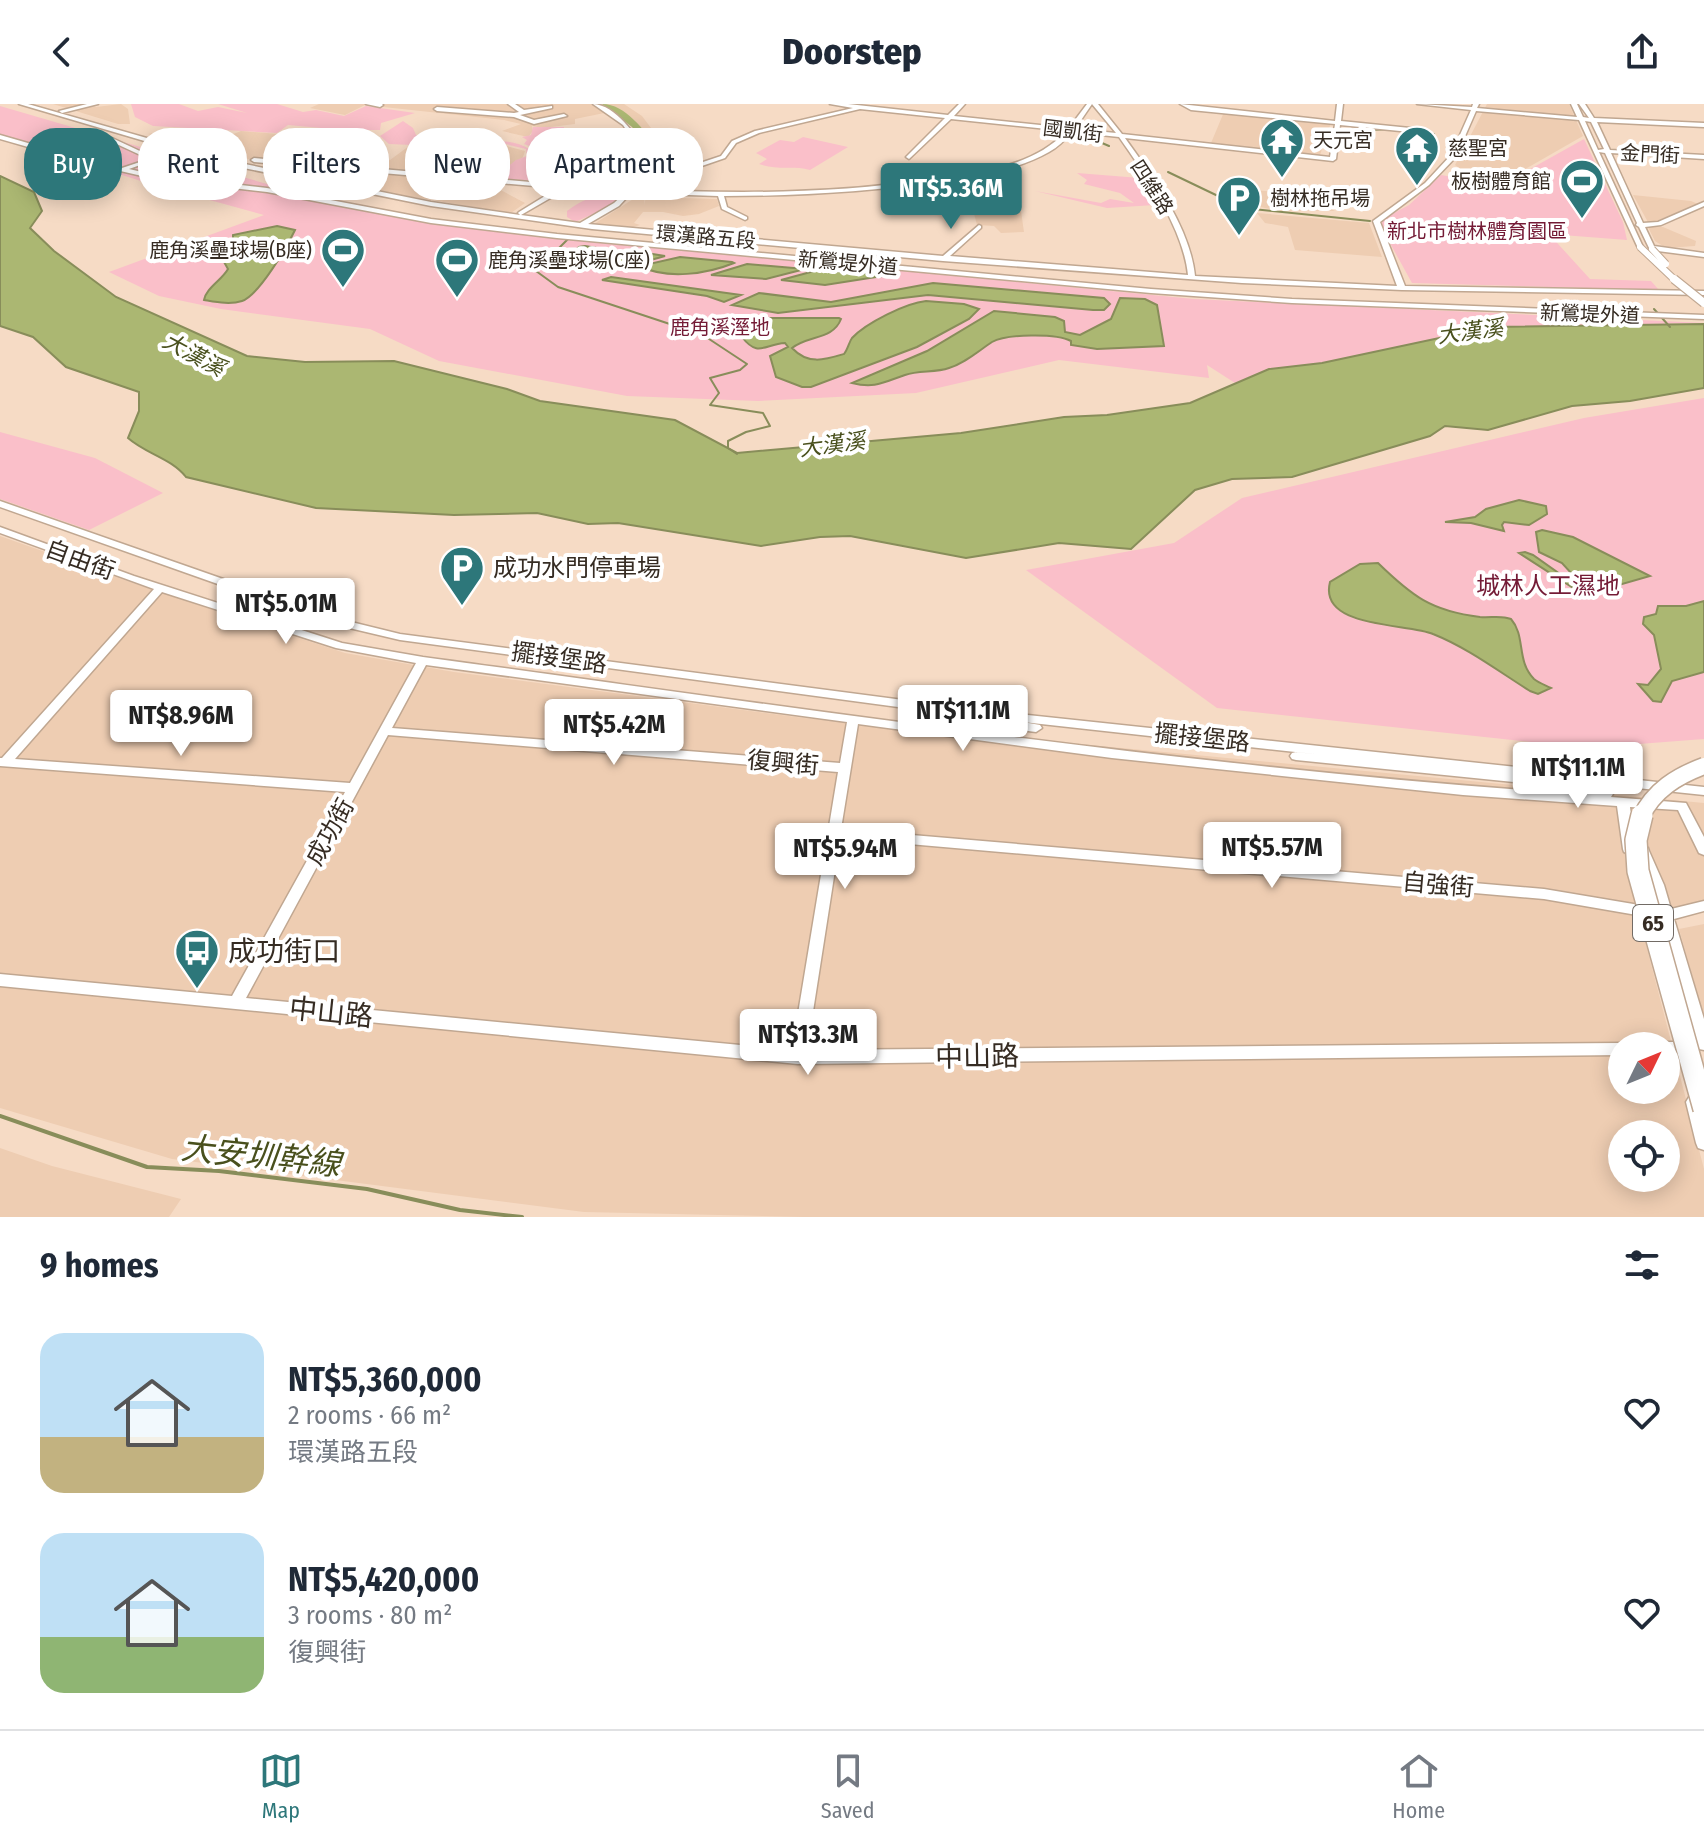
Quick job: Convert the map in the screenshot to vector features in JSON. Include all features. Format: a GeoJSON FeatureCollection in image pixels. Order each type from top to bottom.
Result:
{"type":"FeatureCollection","features":[{"type":"Feature","properties":{"kind":"highway","name":"65"},"geometry":{"type":"LineString","coordinates":[[1704,766],[1676,779],[1652,799],[1638,824],[1636,843],[1648,905],[1704,1109]]}},
{"type":"Feature","properties":{"kind":"highway","name":"65"},"geometry":{"type":"LineString","coordinates":[[1704,777],[1676,790],[1661,802],[1646,828],[1644,847],[1647,870],[1704,1080]]}},
{"type":"Feature","properties":{"kind":"street","name":"環漢路五段"},"geometry":{"type":"LineString","coordinates":[[22,104],[100,128]]}},
{"type":"Feature","properties":{"kind":"street"},"geometry":{"type":"LineString","coordinates":[[41,104],[228,157],[263,160]]}},
{"type":"Feature","properties":{"kind":"street"},"geometry":{"type":"LineString","coordinates":[[62,111],[94,104]]}},
{"type":"Feature","properties":{"kind":"street"},"geometry":{"type":"LineString","coordinates":[[369,104],[380,105]]}},
{"type":"Feature","properties":{"kind":"street"},"geometry":{"type":"LineString","coordinates":[[511,104],[523,112]]}},
{"type":"Feature","properties":{"kind":"street"},"geometry":{"type":"LineString","coordinates":[[596,104],[628,128]]}},
{"type":"Feature","properties":{"kind":"street","name":"國凱街"},"geometry":{"type":"LineString","coordinates":[[833,104],[1333,159],[1338,123]]}},
{"type":"Feature","properties":{"kind":"street"},"geometry":{"type":"LineString","coordinates":[[703,165],[723,157],[730,145],[751,133],[824,119],[870,104]]}},
{"type":"Feature","properties":{"kind":"street"},"geometry":{"type":"LineString","coordinates":[[911,113],[919,104]]}},
{"type":"Feature","properties":{"kind":"street"},"geometry":{"type":"LineString","coordinates":[[909,157],[962,104]]}},
{"type":"Feature","properties":{"kind":"street"},"geometry":{"type":"LineString","coordinates":[[703,196],[832,194],[944,179],[1034,157],[1058,144],[1093,104]]}},
{"type":"Feature","properties":{"kind":"street","name":"四維路"},"geometry":{"type":"LineString","coordinates":[[1093,104],[1119,136],[1182,236],[1192,277]]}},
{"type":"Feature","properties":{"kind":"street"},"geometry":{"type":"LineString","coordinates":[[1183,104],[1191,108],[1420,131]]}},
{"type":"Feature","properties":{"kind":"street"},"geometry":{"type":"LineString","coordinates":[[1338,123],[1340,104]]}},
{"type":"Feature","properties":{"kind":"street"},"geometry":{"type":"LineString","coordinates":[[1420,104],[1477,106]]}},
{"type":"Feature","properties":{"kind":"street"},"geometry":{"type":"LineString","coordinates":[[1433,104],[1586,119],[1704,124]]}},
{"type":"Feature","properties":{"kind":"street"},"geometry":{"type":"LineString","coordinates":[[1574,104],[1607,152],[1652,248],[1704,293]]}},
{"type":"Feature","properties":{"kind":"street"},"geometry":{"type":"LineString","coordinates":[[1582,104],[1597,151],[1640,247],[1654,263],[1704,303]]}},
{"type":"Feature","properties":{"kind":"street"},"geometry":{"type":"LineString","coordinates":[[1402,288],[1376,221],[1427,184],[1454,156],[1477,106]]}},
{"type":"Feature","properties":{"kind":"street"},"geometry":{"type":"LineString","coordinates":[[515,115],[550,107]]}},
{"type":"Feature","properties":{"kind":"street"},"geometry":{"type":"LineString","coordinates":[[437,109],[515,115],[534,122],[564,116]]}},
{"type":"Feature","properties":{"kind":"street","name":"環漢路五段"},"geometry":{"type":"LineString","coordinates":[[122,134],[219,161],[378,194],[581,225],[943,259],[1192,277],[1402,288],[1704,293]]}},
{"type":"Feature","properties":{"kind":"street","name":"新鶯堤外道"},"geometry":{"type":"LineString","coordinates":[[0,137],[24,144]]}},
{"type":"Feature","properties":{"kind":"street"},"geometry":{"type":"LineString","coordinates":[[122,144],[154,159],[122,169]]}},
{"type":"Feature","properties":{"kind":"street","name":"金門街"},"geometry":{"type":"LineString","coordinates":[[1597,151],[1704,157]]}},
{"type":"Feature","properties":{"kind":"street","name":"新鶯堤外道"},"geometry":{"type":"LineString","coordinates":[[122,170],[267,190],[431,221],[557,236],[1167,292],[1336,303],[1704,317]]}},
{"type":"Feature","properties":{"kind":"street"},"geometry":{"type":"LineString","coordinates":[[389,171],[526,183]]}},
{"type":"Feature","properties":{"kind":"street"},"geometry":{"type":"LineString","coordinates":[[721,197],[724,208],[745,218]]}},
{"type":"Feature","properties":{"kind":"street"},"geometry":{"type":"LineString","coordinates":[[521,213],[542,200]]}},
{"type":"Feature","properties":{"kind":"street"},"geometry":{"type":"LineString","coordinates":[[581,225],[623,200]]}},
{"type":"Feature","properties":{"kind":"street"},"geometry":{"type":"LineString","coordinates":[[1630,225],[1659,224],[1704,204]]}},
{"type":"Feature","properties":{"kind":"street"},"geometry":{"type":"LineString","coordinates":[[943,259],[979,227]]}},
{"type":"Feature","properties":{"kind":"street"},"geometry":{"type":"LineString","coordinates":[[1652,248],[1704,255]]}},
{"type":"Feature","properties":{"kind":"street","name":"擺接堡路"},"geometry":{"type":"LineString","coordinates":[[0,504],[332,621],[400,637],[972,713],[1704,791]]}},
{"type":"Feature","properties":{"kind":"street","name":"擺接堡路"},"geometry":{"type":"LineString","coordinates":[[0,511],[335,630],[401,644],[1016,725],[1513,779],[1603,785],[1614,782]]}},
{"type":"Feature","properties":{"kind":"street","name":"自由街"},"geometry":{"type":"LineString","coordinates":[[0,530],[160,588],[340,646],[423,661],[1112,754],[1508,794]]}},
{"type":"Feature","properties":{"kind":"street"},"geometry":{"type":"LineString","coordinates":[[2,762],[160,588]]}},
{"type":"Feature","properties":{"kind":"street","name":"成功街"},"geometry":{"type":"LineString","coordinates":[[236,1003],[423,661]]}},
{"type":"Feature","properties":{"kind":"street"},"geometry":{"type":"LineString","coordinates":[[798,1057],[853,719]]}},
{"type":"Feature","properties":{"kind":"street","name":"復興街"},"geometry":{"type":"LineString","coordinates":[[385,731],[846,768]]}},
{"type":"Feature","properties":{"kind":"street"},"geometry":{"type":"LineString","coordinates":[[2,762],[354,788]]}},
{"type":"Feature","properties":{"kind":"street"},"geometry":{"type":"LineString","coordinates":[[1508,794],[1523,788],[1609,793],[1614,782]]}},
{"type":"Feature","properties":{"kind":"street"},"geometry":{"type":"LineString","coordinates":[[1508,794],[1682,806],[1704,850]]}},
{"type":"Feature","properties":{"kind":"street"},"geometry":{"type":"LineString","coordinates":[[1623,802],[1625,832],[1670,1032]]}},
{"type":"Feature","properties":{"kind":"street"},"geometry":{"type":"LineString","coordinates":[[1623,802],[1657,885],[1704,1046],[1680,1048]]}},
{"type":"Feature","properties":{"kind":"street","name":"自強街"},"geometry":{"type":"LineString","coordinates":[[836,833],[1544,894],[1666,915],[1704,906]]}},
{"type":"Feature","properties":{"kind":"street","name":"中山路"},"geometry":{"type":"LineString","coordinates":[[0,980],[798,1057],[1608,1049]]}},
{"type":"Feature","properties":{"kind":"street"},"geometry":{"type":"LineString","coordinates":[[1680,1069],[1704,1143]]}},
{"type":"Feature","properties":{"kind":"shaded area"},"geometry":{"type":"Polygon","coordinates":[[[53,104],[88,104],[96,107],[121,104],[128,109],[130,124],[118,124],[53,104]]]}},
{"type":"Feature","properties":{"kind":"shaded area"},"geometry":{"type":"Polygon","coordinates":[[[319,104],[624,104],[642,116],[651,128],[639,128],[619,110],[575,119],[575,124],[543,128],[532,126],[526,128],[526,137],[510,133],[510,128],[521,124],[504,120],[365,105],[345,115],[310,108],[319,104]]]}},
{"type":"Feature","properties":{"kind":"shaded area"},"geometry":{"type":"Polygon","coordinates":[[[1487,104],[1569,104],[1583,136],[1506,180],[1466,173],[1455,165],[1487,104]]]}},
{"type":"Feature","properties":{"kind":"shaded area"},"geometry":{"type":"Polygon","coordinates":[[[1224,112],[1331,123],[1320,155],[1213,144],[1224,112]]]}},
{"type":"Feature","properties":{"kind":"shaded area"},"geometry":{"type":"Polygon","coordinates":[[[247,131],[263,133],[263,163],[247,159],[247,131]]]}},
{"type":"Feature","properties":{"kind":"shaded area"},"geometry":{"type":"Polygon","coordinates":[[[510,147],[525,151],[510,172],[510,147]]]}},
{"type":"Feature","properties":{"kind":"shaded area"},"geometry":{"type":"Polygon","coordinates":[[[405,149],[405,196],[389,193],[389,160],[405,149]]]}},
{"type":"Feature","properties":{"kind":"shaded area"},"geometry":{"type":"Polygon","coordinates":[[[1224,188],[1304,194],[1335,211],[1274,210],[1256,206],[1224,188]]]}},
{"type":"Feature","properties":{"kind":"shaded area"},"geometry":{"type":"Polygon","coordinates":[[[510,195],[525,203],[511,213],[431,200],[510,200],[510,195]]]}},
{"type":"Feature","properties":{"kind":"shaded area"},"geometry":{"type":"Polygon","coordinates":[[[1633,195],[1691,201],[1698,204],[1649,224],[1633,195]]]}},
{"type":"Feature","properties":{"kind":"shaded area"},"geometry":{"type":"Polygon","coordinates":[[[717,199],[719,206],[683,216],[643,212],[634,223],[640,225],[630,228],[594,224],[632,200],[645,200],[644,205],[645,200],[717,199]]]}},
{"type":"Feature","properties":{"kind":"shaded area"},"geometry":{"type":"Polygon","coordinates":[[[1020,204],[1024,232],[1001,233],[994,226],[977,225],[972,206],[1020,204]]]}},
{"type":"Feature","properties":{"kind":"shaded area"},"geometry":{"type":"Polygon","coordinates":[[[1257,213],[1369,223],[1382,257],[1295,250],[1288,227],[1265,223],[1257,213]]]}},
{"type":"Feature","properties":{"kind":"shaded area"},"geometry":{"type":"Polygon","coordinates":[[[1648,227],[1663,227],[1696,241],[1695,246],[1666,248],[1655,241],[1648,227]]]}},
{"type":"Feature","properties":{"kind":"shaded area"},"geometry":{"type":"Polygon","coordinates":[[[0,536],[345,653],[454,672],[804,718],[1704,803],[1704,906],[1641,925],[1669,1032],[1608,1032],[1608,1104],[1680,1104],[1680,1076],[1704,1169],[1704,1217],[804,1217],[584,1212],[172,1159],[0,1108],[0,536]]]}},
{"type":"Feature","properties":{"kind":"shaded area"},"geometry":{"type":"Polygon","coordinates":[[[1704,924],[1704,1017],[1679,929],[1704,924]]]}},
{"type":"Feature","properties":{"kind":"shaded area"},"geometry":{"type":"Polygon","coordinates":[[[0,1148],[52,1166],[181,1199],[169,1217],[0,1217],[0,1148]]]}},
{"type":"Feature","properties":{"kind":"green space"},"geometry":{"type":"Polygon","coordinates":[[[131,104],[179,104],[198,111],[218,107],[247,113],[218,104],[277,104],[303,112],[316,110],[344,116],[366,106],[415,113],[381,123],[380,128],[288,125],[284,128],[263,128],[263,132],[247,131],[247,128],[153,126],[135,117],[131,104]]]}},
{"type":"Feature","properties":{"kind":"green space"},"geometry":{"type":"Polygon","coordinates":[[[0,106],[75,128],[24,128],[24,144],[0,136],[0,106]]]}},
{"type":"Feature","properties":{"kind":"green space"},"geometry":{"type":"Polygon","coordinates":[[[403,121],[413,128],[405,128],[405,145],[389,144],[389,130],[403,121]]]}},
{"type":"Feature","properties":{"kind":"green space"},"geometry":{"type":"Polygon","coordinates":[[[803,137],[848,147],[810,170],[759,164],[767,159],[756,153],[780,140],[794,142],[803,137]]]}},
{"type":"Feature","properties":{"kind":"green space","name":"新北市樹林體育園區"},"geometry":{"type":"Polygon","coordinates":[[[1584,139],[1623,222],[1627,240],[1549,234],[1590,279],[1651,281],[1659,290],[1412,283],[1380,225],[1383,219],[1409,205],[1441,175],[1459,178],[1463,174],[1509,181],[1584,139]]]}},
{"type":"Feature","properties":{"kind":"green space"},"geometry":{"type":"Polygon","coordinates":[[[122,142],[138,146],[138,180],[122,175],[122,142]]]}},
{"type":"Feature","properties":{"kind":"green space"},"geometry":{"type":"Polygon","coordinates":[[[510,142],[526,147],[510,145],[510,142]]]}},
{"type":"Feature","properties":{"kind":"green space"},"geometry":{"type":"Polygon","coordinates":[[[526,156],[526,180],[510,179],[510,165],[526,156]]]}},
{"type":"Feature","properties":{"kind":"green space"},"geometry":{"type":"Polygon","coordinates":[[[1077,173],[1140,178],[1155,205],[1107,208],[1035,191],[1101,203],[1110,199],[1134,203],[1120,193],[1084,184],[1087,180],[1077,173]]]}},
{"type":"Feature","properties":{"kind":"green space","name":"鹿角溪溼地"},"geometry":{"type":"Polygon","coordinates":[[[247,178],[263,183],[263,200],[337,200],[494,231],[1194,299],[1704,323],[1491,327],[1322,363],[1269,369],[1235,383],[1207,365],[1209,378],[1059,360],[916,393],[758,401],[627,396],[439,361],[370,329],[221,309],[159,296],[109,272],[264,215],[209,200],[247,200],[247,178]]]}},
{"type":"Feature","properties":{"kind":"green space"},"geometry":{"type":"Polygon","coordinates":[[[585,200],[616,200],[611,206],[575,222],[567,217],[567,211],[585,200]]]}},
{"type":"Feature","properties":{"kind":"green space","name":"城林人工濕地"},"geometry":{"type":"Polygon","coordinates":[[[1704,398],[1704,739],[1587,748],[1217,708],[1026,570],[1174,543],[1242,498],[1584,418],[1704,398]]]}},
{"type":"Feature","properties":{"kind":"green space"},"geometry":{"type":"Polygon","coordinates":[[[0,432],[95,458],[163,493],[89,530],[0,499],[0,432]]]}},
{"type":"Feature","properties":{"kind":"water","name":"大漢溪"},"geometry":{"type":"Polygon","coordinates":[[[0,176],[24,187],[24,200],[37,200],[42,211],[30,228],[54,251],[116,297],[247,356],[305,362],[394,361],[507,389],[540,401],[675,420],[737,453],[961,433],[1064,417],[1107,415],[1190,403],[1269,369],[1322,363],[1491,327],[1704,324],[1704,388],[1630,401],[1572,406],[1488,430],[1445,426],[1430,436],[1292,477],[1232,479],[1195,490],[1131,549],[1059,543],[966,558],[850,536],[761,546],[618,523],[588,524],[537,513],[454,515],[316,508],[186,477],[173,465],[128,438],[139,411],[139,392],[66,367],[33,337],[0,326],[0,176]]]}},
{"type":"Feature","properties":{"kind":"water"},"geometry":{"type":"Polygon","coordinates":[[[277,226],[295,230],[256,290],[237,302],[204,300],[228,269],[224,262],[233,235],[277,226]]]}},
{"type":"Feature","properties":{"kind":"water"},"geometry":{"type":"Polygon","coordinates":[[[579,247],[597,248],[580,258],[610,258],[634,251],[665,256],[626,267],[566,260],[579,247]]]}},
{"type":"Feature","properties":{"kind":"water"},"geometry":{"type":"Polygon","coordinates":[[[680,257],[734,263],[687,274],[662,273],[640,266],[680,257]]]}},
{"type":"Feature","properties":{"kind":"water"},"geometry":{"type":"Polygon","coordinates":[[[747,264],[805,269],[766,279],[711,275],[747,264]]]}},
{"type":"Feature","properties":{"kind":"water"},"geometry":{"type":"Polygon","coordinates":[[[818,270],[889,275],[825,285],[781,280],[818,270]]]}},
{"type":"Feature","properties":{"kind":"water"},"geometry":{"type":"Polygon","coordinates":[[[611,277],[741,295],[724,302],[707,296],[602,280],[611,277]]]}},
{"type":"Feature","properties":{"kind":"water"},"geometry":{"type":"Polygon","coordinates":[[[933,283],[1104,298],[1110,304],[1104,310],[1093,310],[928,295],[778,313],[732,305],[759,293],[831,302],[933,283]]]}},
{"type":"Feature","properties":{"kind":"water"},"geometry":{"type":"Polygon","coordinates":[[[1120,298],[1145,299],[1157,305],[1164,346],[1097,349],[1071,345],[1071,341],[1064,338],[1008,337],[992,342],[949,368],[910,373],[873,385],[852,383],[927,351],[994,311],[1055,317],[1064,321],[1065,332],[1080,335],[1111,319],[1120,298]]]}},
{"type":"Feature","properties":{"kind":"water"},"geometry":{"type":"Polygon","coordinates":[[[926,301],[964,304],[979,309],[969,319],[917,347],[811,387],[802,387],[776,377],[770,356],[788,347],[785,343],[757,348],[742,337],[750,318],[839,318],[832,331],[792,348],[810,359],[830,358],[844,354],[852,338],[876,320],[926,301]]]}},
{"type":"Feature","properties":{"kind":"water"},"geometry":{"type":"Polygon","coordinates":[[[1519,500],[1546,506],[1547,514],[1529,525],[1504,522],[1504,531],[1471,523],[1445,522],[1475,517],[1486,509],[1519,500]]]}},
{"type":"Feature","properties":{"kind":"water"},"geometry":{"type":"Polygon","coordinates":[[[1542,530],[1573,537],[1650,576],[1584,595],[1519,553],[1533,555],[1577,586],[1583,586],[1562,563],[1539,552],[1536,532],[1542,530]]]}},
{"type":"Feature","properties":{"kind":"water"},"geometry":{"type":"Polygon","coordinates":[[[1378,563],[1401,585],[1435,606],[1480,617],[1511,619],[1516,626],[1528,672],[1551,688],[1538,694],[1530,691],[1471,653],[1433,634],[1368,622],[1338,608],[1330,597],[1330,582],[1360,564],[1378,563]]]}},
{"type":"Feature","properties":{"kind":"water"},"geometry":{"type":"Polygon","coordinates":[[[1704,601],[1704,672],[1672,681],[1661,702],[1653,701],[1638,684],[1648,685],[1661,669],[1654,635],[1643,624],[1644,617],[1656,614],[1658,606],[1686,606],[1704,601]]]}},
{"type":"Feature","properties":{"kind":"waterway"},"geometry":{"type":"LineString","coordinates":[[606,104],[637,128]]}},
{"type":"Feature","properties":{"kind":"waterway"},"geometry":{"type":"LineString","coordinates":[[1341,131],[1393,129]]}},
{"type":"Feature","properties":{"kind":"waterway"},"geometry":{"type":"LineString","coordinates":[[1420,132],[1434,134]]}},
{"type":"Feature","properties":{"kind":"waterway"},"geometry":{"type":"LineString","coordinates":[[1081,134],[1109,146]]}},
{"type":"Feature","properties":{"kind":"waterway"},"geometry":{"type":"LineString","coordinates":[[1168,172],[1243,208],[1370,221]]}},
{"type":"Feature","properties":{"kind":"waterway"},"geometry":{"type":"LineString","coordinates":[[572,235],[536,271],[558,287],[703,335],[747,364],[740,370],[710,378],[719,393],[710,405],[763,413],[770,426],[746,432],[728,441],[728,448],[737,454]]}},
{"type":"Feature","properties":{"kind":"waterway"},"geometry":{"type":"LineString","coordinates":[[1654,309],[1670,327]]}},
{"type":"Feature","properties":{"kind":"waterway","name":"大安圳幹線"},"geometry":{"type":"LineString","coordinates":[[0,1116],[147,1167],[219,1171],[367,1189],[460,1210],[522,1217]]}},
{"type":"Feature","properties":{"kind":"place","name":"天元宮"},"geometry":{"type":"Point","coordinates":[1282,179]}},
{"type":"Feature","properties":{"kind":"place","name":"慈聖宮"},"geometry":{"type":"Point","coordinates":[1417,187]}},
{"type":"Feature","properties":{"kind":"place","name":"板樹體育館"},"geometry":{"type":"Point","coordinates":[1582,220]}},
{"type":"Feature","properties":{"kind":"place","name":"樹林拖吊場"},"geometry":{"type":"Point","coordinates":[1239,237]}},
{"type":"Feature","properties":{"kind":"place","name":"鹿角溪壘球場(B座)"},"geometry":{"type":"Point","coordinates":[343,289]}},
{"type":"Feature","properties":{"kind":"place","name":"鹿角溪壘球場(C座)"},"geometry":{"type":"Point","coordinates":[457,299]}},
{"type":"Feature","properties":{"kind":"place","name":"成功水門停車場"},"geometry":{"type":"Point","coordinates":[462,607]}},
{"type":"Feature","properties":{"kind":"place","name":"成功街口"},"geometry":{"type":"Point","coordinates":[197,990]}}]}
